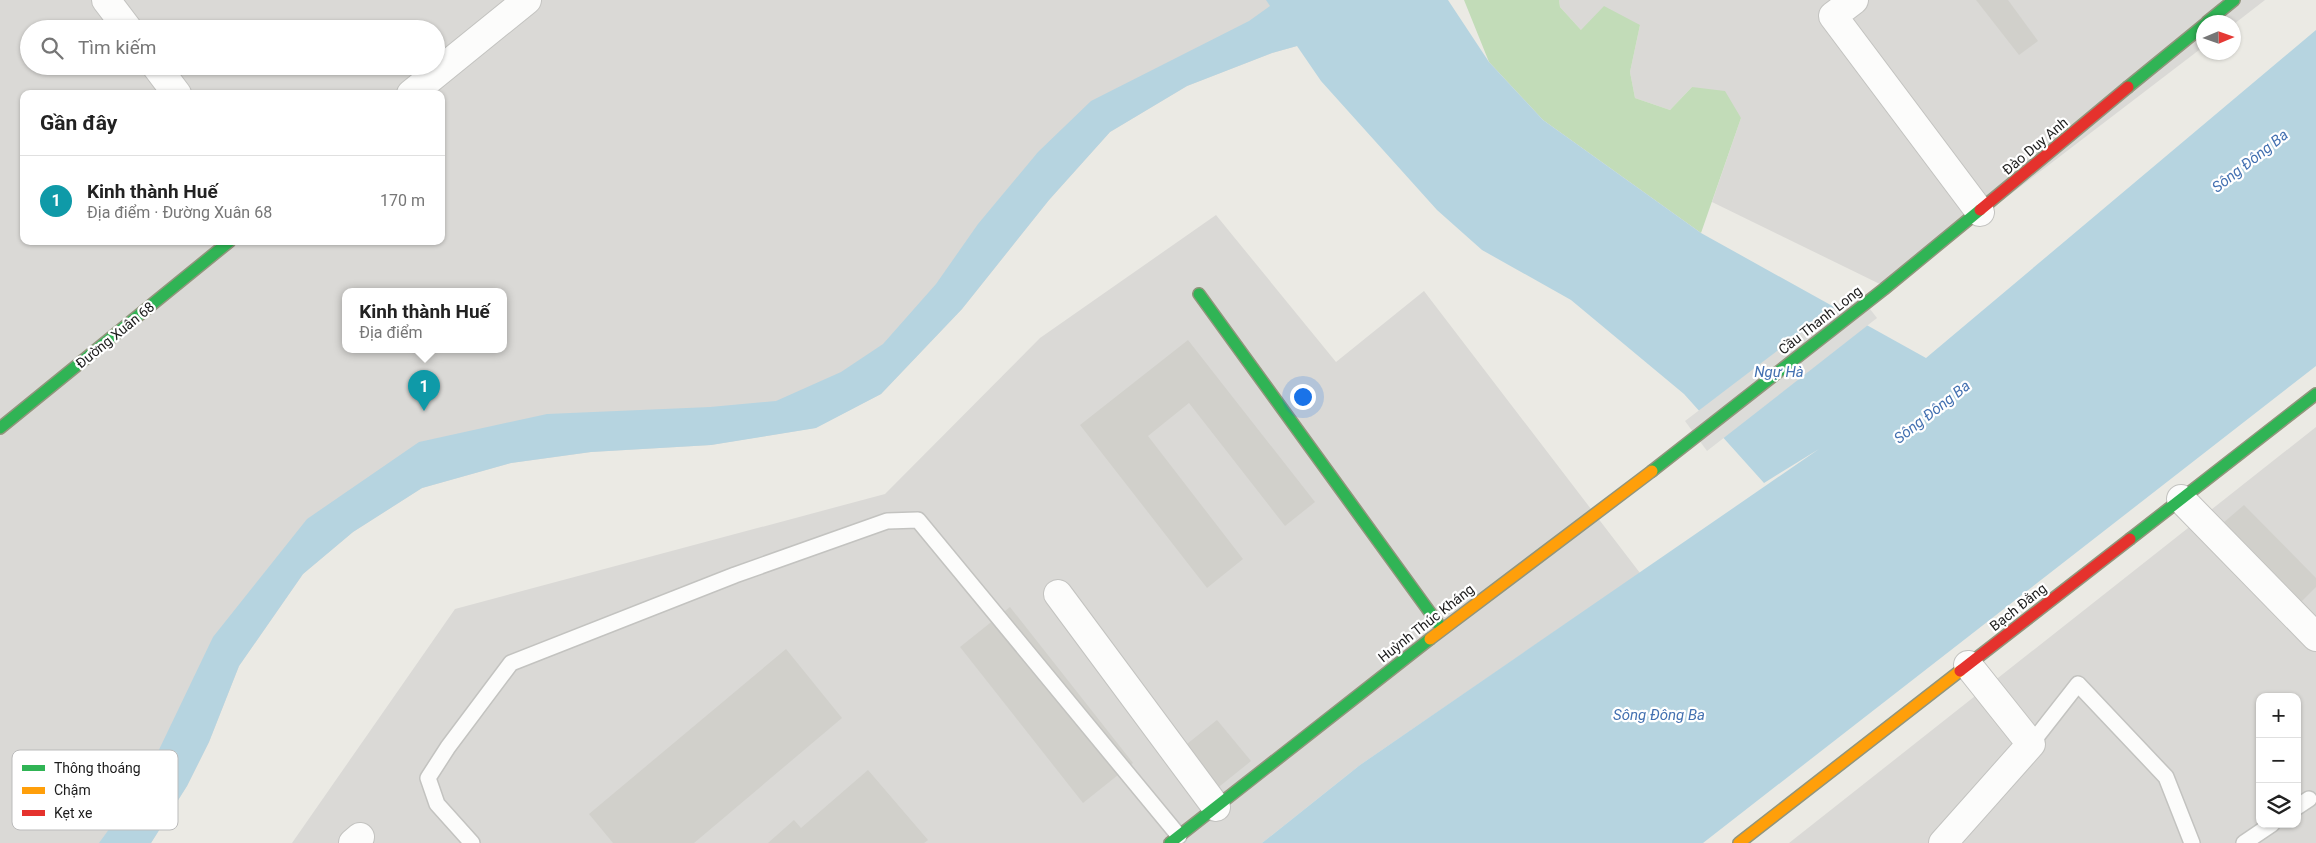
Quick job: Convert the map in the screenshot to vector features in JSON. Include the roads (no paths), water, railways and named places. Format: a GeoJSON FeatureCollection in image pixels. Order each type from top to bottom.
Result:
{"type":"FeatureCollection","features":[{"type":"Feature","properties":{"kind":"street"},"geometry":{"type":"LineString","coordinates":[[106,0],[121,20]]}},
{"type":"Feature","properties":{"kind":"street"},"geometry":{"type":"LineString","coordinates":[[445,66],[527,0]]}},
{"type":"Feature","properties":{"kind":"street"},"geometry":{"type":"LineString","coordinates":[[1854,0],[1833,16],[1980,212]]}},
{"type":"Feature","properties":{"kind":"street"},"geometry":{"type":"LineString","coordinates":[[2216,15],[2234,0]]}},
{"type":"Feature","properties":{"kind":"street","name":"Đào Duy Anh"},"geometry":{"type":"LineString","coordinates":[[1884,288],[1980,212],[2196,32]]}},
{"type":"Feature","properties":{"kind":"street"},"geometry":{"type":"LineString","coordinates":[[163,75],[174,90]]}},
{"type":"Feature","properties":{"kind":"street"},"geometry":{"type":"LineString","coordinates":[[416,90],[434,75]]}},
{"type":"Feature","properties":{"kind":"street","name":"Đường Xuân 68"},"geometry":{"type":"LineString","coordinates":[[0,428],[225,245]]}},
{"type":"Feature","properties":{"kind":"street","name":"Cầu Thanh Long"},"geometry":{"type":"LineString","coordinates":[[1704,431],[1884,288]]}},
{"type":"Feature","properties":{"kind":"street"},"geometry":{"type":"LineString","coordinates":[[1199,294],[1442,629]]}},
{"type":"Feature","properties":{"kind":"street","name":"Bạch Đằng"},"geometry":{"type":"LineString","coordinates":[[1739,843],[2316,394]]}},
{"type":"Feature","properties":{"kind":"street","name":"Huỳnh Thúc Kháng"},"geometry":{"type":"LineString","coordinates":[[1175,839],[1442,629],[1704,431]]}},
{"type":"Feature","properties":{"kind":"street"},"geometry":{"type":"LineString","coordinates":[[2181,499],[2316,637]]}},
{"type":"Feature","properties":{"kind":"street"},"geometry":{"type":"LineString","coordinates":[[1058,594],[1216,807]]}},
{"type":"Feature","properties":{"kind":"street"},"geometry":{"type":"LineString","coordinates":[[1943,843],[2031,744],[1968,665]]}},
{"type":"Feature","properties":{"kind":"lane"},"geometry":{"type":"LineString","coordinates":[[472,843],[437,804],[428,778],[448,746],[511,663],[735,575],[887,521],[918,520],[1175,839]]}},
{"type":"Feature","properties":{"kind":"lane"},"geometry":{"type":"LineString","coordinates":[[2031,744],[2078,684],[2166,777],[2192,843]]}},
{"type":"Feature","properties":{"kind":"lane"},"geometry":{"type":"LineString","coordinates":[[2244,843],[2266,828]]}},
{"type":"Feature","properties":{"kind":"water","name":"Sông Đông Ba"},"geometry":{"type":"Polygon","coordinates":[[[1266,0],[1448,0],[1489,62],[1543,120],[1701,233],[1926,358],[2316,30],[2316,366],[1703,843],[1262,843],[1360,765],[1819,449],[1764,483],[1684,394],[1571,300],[1482,250],[1437,210],[1321,81],[1297,46],[1272,53],[1187,86],[1110,132],[1049,200],[962,309],[881,394],[816,428],[711,445],[591,452],[511,463],[422,488],[353,532],[303,574],[239,666],[209,742],[178,800],[178,750],[159,750],[213,637],[307,519],[419,442],[547,414],[710,407],[776,401],[841,372],[883,344],[936,284],[978,224],[1038,152],[1091,101],[1249,21],[1270,6],[1266,0]]]}},
{"type":"Feature","properties":{"kind":"water","name":"Sông Đông Ba"},"geometry":{"type":"Polygon","coordinates":[[[108,830],[159,830],[151,843],[99,843],[108,830]]]}},
{"type":"Feature","properties":{"kind":"place","name":"Kinh thành Huế"},"geometry":{"type":"Point","coordinates":[424,411]}},
{"type":"Feature","properties":{"kind":"water label","name":"Ngự Hà"},"geometry":{"type":"Point","coordinates":[1779,372]}}]}
